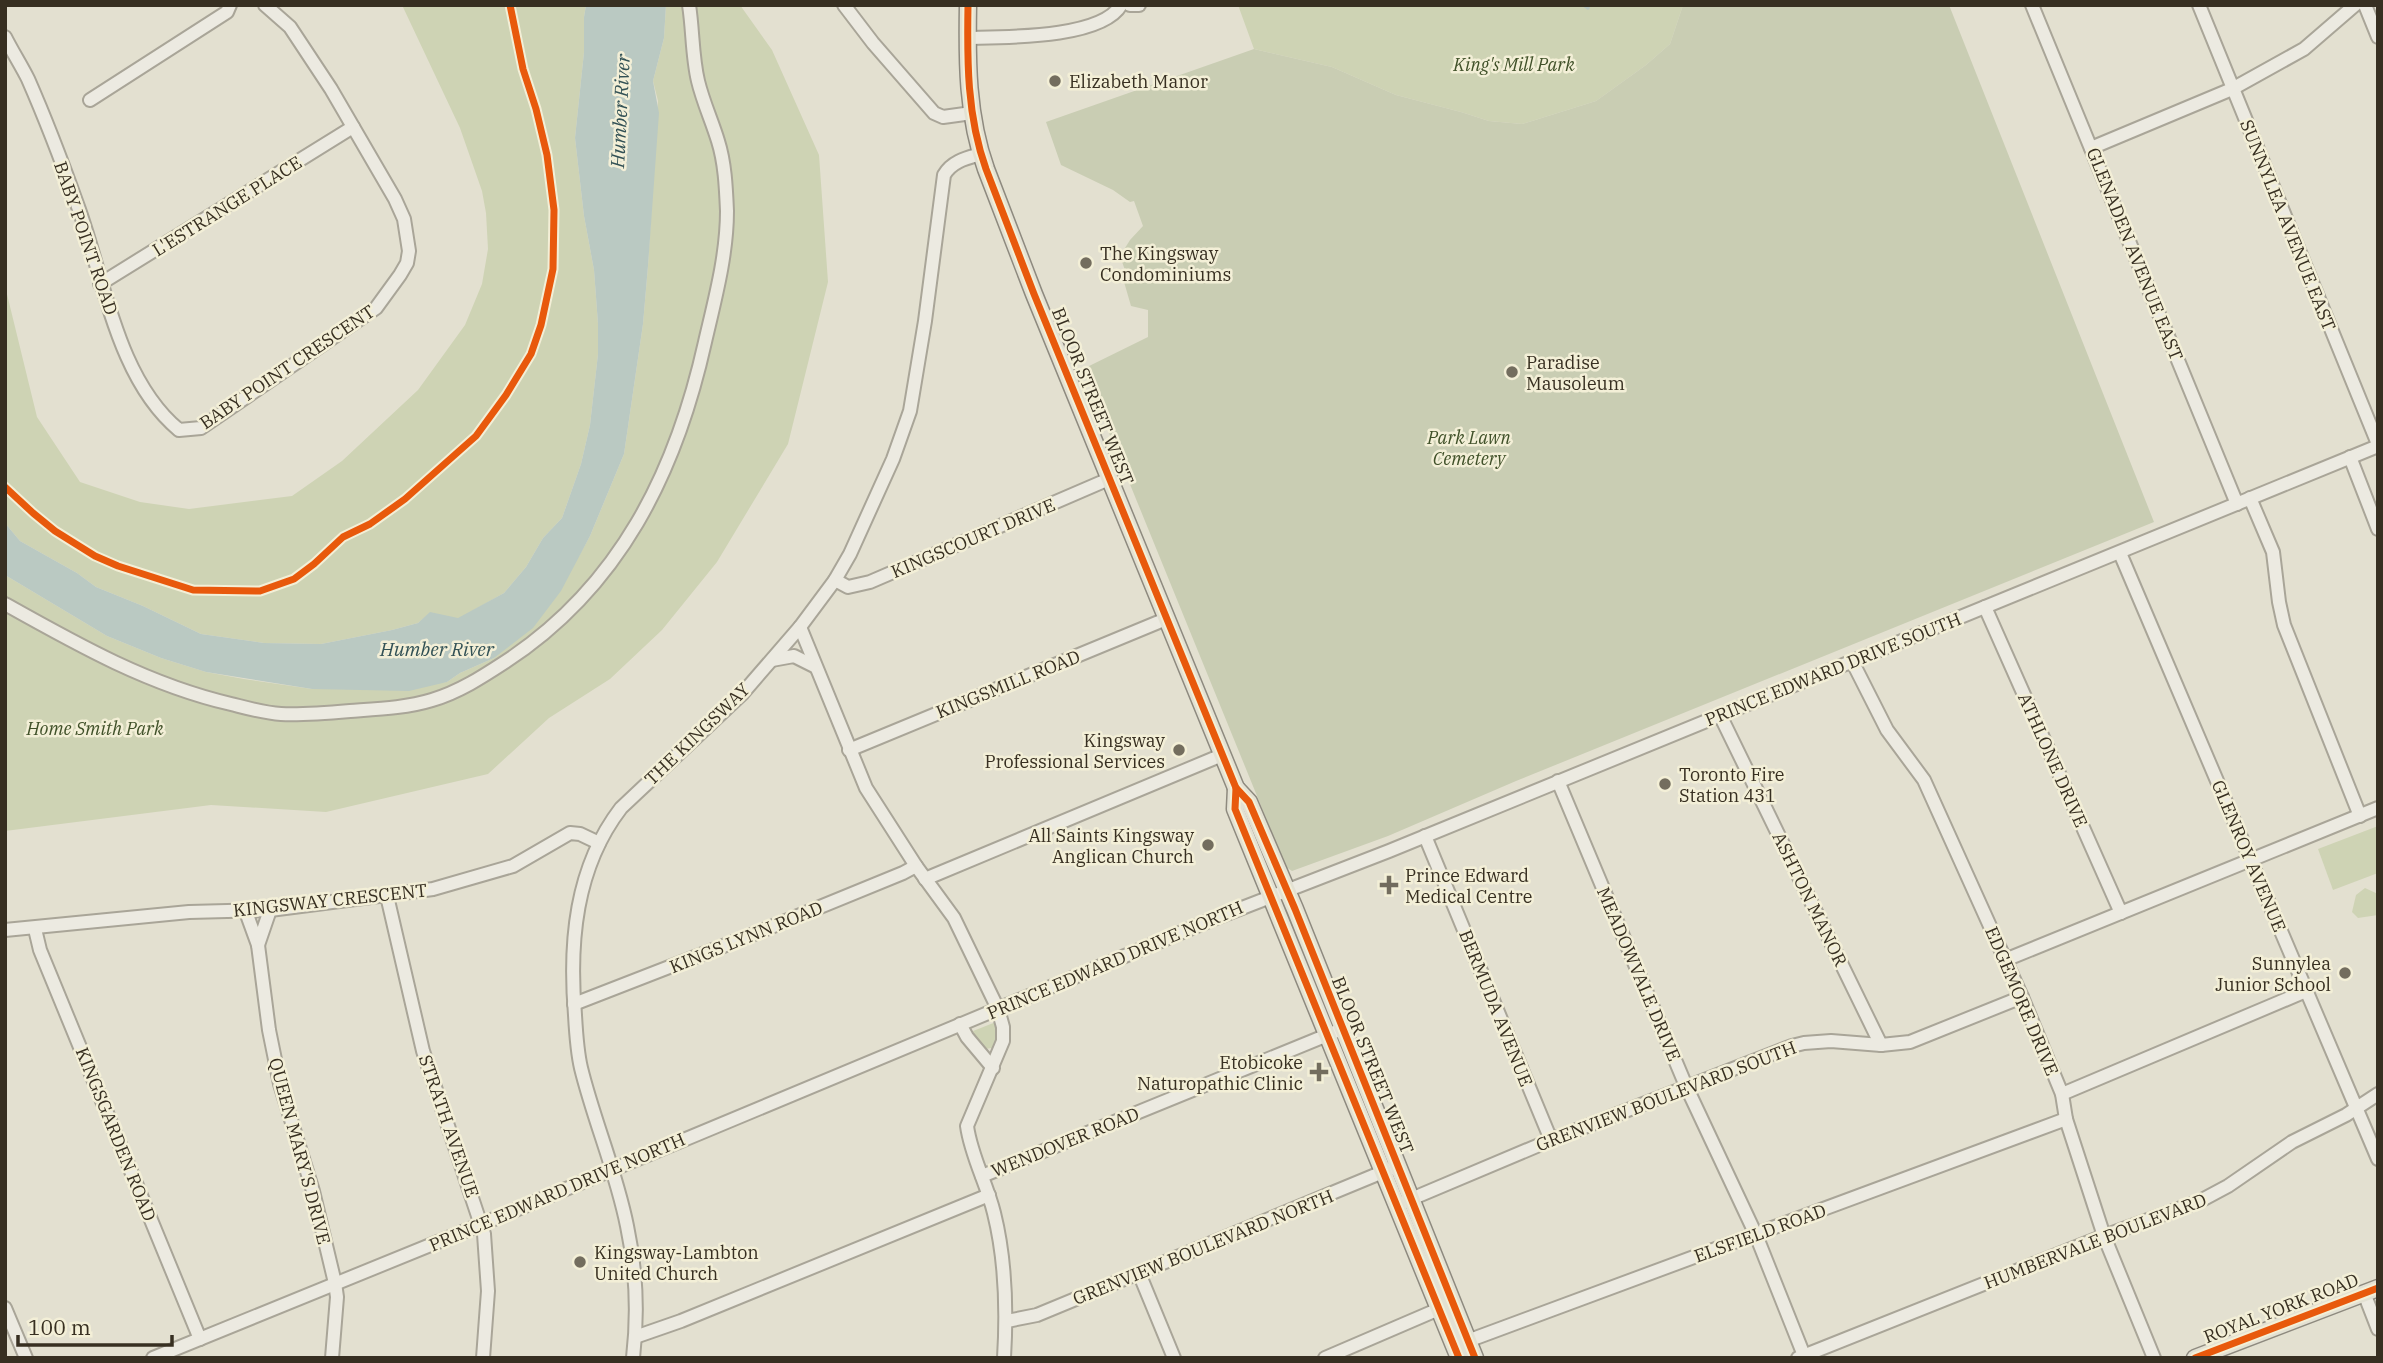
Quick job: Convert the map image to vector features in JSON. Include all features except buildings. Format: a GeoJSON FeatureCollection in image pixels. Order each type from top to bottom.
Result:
{"type":"FeatureCollection","features":[{"type":"Feature","properties":{"kind":"main road","name":"BLOOR STREET WEST"},"geometry":{"type":"LineString","coordinates":[[968,5],[967,38],[972,113],[981,154],[1034,294],[1222,755],[1236,788],[1250,802],[1287,889],[1335,1032],[1461,1348],[1475,1358]]}},
{"type":"Feature","properties":{"kind":"main road","name":"BLOOR STREET WEST"},"geometry":{"type":"LineString","coordinates":[[1236,788],[1235,809],[1270,896],[1335,1032]]}},
{"type":"Feature","properties":{"kind":"main road","name":"ROYAL YORK ROAD"},"geometry":{"type":"LineString","coordinates":[[2194,1358],[2371,1290]]}},
{"type":"Feature","properties":{"kind":"street"},"geometry":{"type":"LineString","coordinates":[[90,100],[218,19],[227,12],[230,5]]}},
{"type":"Feature","properties":{"kind":"street","name":"BABY POINT CRESCENT"},"geometry":{"type":"LineString","coordinates":[[179,430],[201,428],[376,308],[407,262],[409,251],[404,219],[395,199],[354,127],[290,27],[265,5]]}},
{"type":"Feature","properties":{"kind":"street"},"geometry":{"type":"LineString","coordinates":[[5,604],[132,672],[171,688],[277,714],[389,708],[432,700],[470,684],[558,623],[620,552],[654,494],[683,424],[712,313],[725,239],[725,184],[719,145],[695,67],[689,5]]}},
{"type":"Feature","properties":{"kind":"street"},"geometry":{"type":"LineString","coordinates":[[844,5],[934,113],[943,117],[972,113]]}},
{"type":"Feature","properties":{"kind":"street"},"geometry":{"type":"LineString","coordinates":[[967,38],[1066,33],[1103,19],[1116,12],[1121,5]]}},
{"type":"Feature","properties":{"kind":"street"},"geometry":{"type":"LineString","coordinates":[[1130,5],[1139,5]]}},
{"type":"Feature","properties":{"kind":"street","name":"GLENADEN AVENUE EAST"},"geometry":{"type":"LineString","coordinates":[[2032,5],[2238,504]]}},
{"type":"Feature","properties":{"kind":"street","name":"SUNNYLEA AVENUE EAST"},"geometry":{"type":"LineString","coordinates":[[2199,5],[2378,445]]}},
{"type":"Feature","properties":{"kind":"street"},"geometry":{"type":"LineString","coordinates":[[2091,148],[2232,89],[2304,49],[2355,5]]}},
{"type":"Feature","properties":{"kind":"street"},"geometry":{"type":"LineString","coordinates":[[2365,5],[2378,37]]}},
{"type":"Feature","properties":{"kind":"street","name":"BABY POINT ROAD"},"geometry":{"type":"LineString","coordinates":[[5,37],[27,79],[78,206],[100,284],[123,345],[149,398],[165,419],[179,430]]}},
{"type":"Feature","properties":{"kind":"street","name":"L'ESTRANGE PLACE"},"geometry":{"type":"LineString","coordinates":[[100,284],[354,127]]}},
{"type":"Feature","properties":{"kind":"street","name":"THE KINGSWAY"},"geometry":{"type":"LineString","coordinates":[[633,1358],[634,1286],[630,1244],[613,1168],[580,1065],[572,985],[573,931],[584,881],[608,824],[621,808],[722,715],[800,627],[835,580],[893,459],[910,411],[944,175],[956,163],[981,154]]}},
{"type":"Feature","properties":{"kind":"street","name":"PRINCE EDWARD DRIVE SOUTH"},"geometry":{"type":"LineString","coordinates":[[1287,889],[1426,836],[2378,445]]}},
{"type":"Feature","properties":{"kind":"street"},"geometry":{"type":"LineString","coordinates":[[2350,457],[2378,529]]}},
{"type":"Feature","properties":{"kind":"street","name":"KINGSCOURT DRIVE"},"geometry":{"type":"LineString","coordinates":[[835,580],[848,587],[870,582],[1110,479]]}},
{"type":"Feature","properties":{"kind":"street"},"geometry":{"type":"LineString","coordinates":[[2250,498],[2273,552],[2278,602],[2284,625],[2360,816]]}},
{"type":"Feature","properties":{"kind":"street","name":"GLENROY AVENUE"},"geometry":{"type":"LineString","coordinates":[[2120,553],[2378,1158]]}},
{"type":"Feature","properties":{"kind":"street","name":"ATHLONE DRIVE"},"geometry":{"type":"LineString","coordinates":[[1985,607],[2121,913]]}},
{"type":"Feature","properties":{"kind":"street","name":"KINGSMILL ROAD"},"geometry":{"type":"LineString","coordinates":[[849,750],[1166,619]]}},
{"type":"Feature","properties":{"kind":"street"},"geometry":{"type":"LineString","coordinates":[[800,627],[814,667],[866,788],[916,866],[954,918],[998,1009],[1003,1027],[1003,1041],[967,1126],[989,1195],[1003,1260],[1007,1321],[1004,1358]]}},
{"type":"Feature","properties":{"kind":"street"},"geometry":{"type":"LineString","coordinates":[[772,660],[794,656],[814,667]]}},
{"type":"Feature","properties":{"kind":"street","name":"EDGEMORE DRIVE"},"geometry":{"type":"LineString","coordinates":[[1852,661],[1887,730],[1924,780],[2022,997],[2062,1094],[2066,1119],[2104,1236],[2154,1358]]}},
{"type":"Feature","properties":{"kind":"street","name":"ASHTON MANOR"},"geometry":{"type":"LineString","coordinates":[[1720,715],[1881,1045]]}},
{"type":"Feature","properties":{"kind":"street"},"geometry":{"type":"LineString","coordinates":[[925,879],[1222,755]]}},
{"type":"Feature","properties":{"kind":"street","name":"MEADOWVALE DRIVE"},"geometry":{"type":"LineString","coordinates":[[1558,781],[1686,1086],[1756,1235],[1802,1357]]}},
{"type":"Feature","properties":{"kind":"street"},"geometry":{"type":"LineString","coordinates":[[2005,961],[2378,808]]}},
{"type":"Feature","properties":{"kind":"street","name":"KINGSWAY CRESCENT"},"geometry":{"type":"LineString","coordinates":[[5,930],[189,912],[270,911],[387,896],[433,889],[513,866],[570,833],[599,842]]}},
{"type":"Feature","properties":{"kind":"street","name":"BERMUDA AVENUE"},"geometry":{"type":"LineString","coordinates":[[1426,836],[1551,1140]]}},
{"type":"Feature","properties":{"kind":"street","name":"KINGS LYNN ROAD"},"geometry":{"type":"LineString","coordinates":[[574,1004],[749,936],[916,866]]}},
{"type":"Feature","properties":{"kind":"street","name":"PRINCE EDWARD DRIVE NORTH"},"geometry":{"type":"LineString","coordinates":[[153,1358],[1287,889]]}},
{"type":"Feature","properties":{"kind":"street","name":"STRATH AVENUE"},"geometry":{"type":"LineString","coordinates":[[387,896],[423,1051],[482,1224],[488,1269],[483,1358]]}},
{"type":"Feature","properties":{"kind":"street","name":"QUEEN MARY'S DRIVE"},"geometry":{"type":"LineString","coordinates":[[258,944],[270,911]]}},
{"type":"Feature","properties":{"kind":"street","name":"QUEEN MARY'S DRIVE"},"geometry":{"type":"LineString","coordinates":[[246,912],[258,944],[269,1030],[280,1084],[313,1191],[335,1283],[337,1297],[332,1358]]}},
{"type":"Feature","properties":{"kind":"street","name":"KINGSGARDEN ROAD"},"geometry":{"type":"LineString","coordinates":[[35,929],[40,950],[200,1339]]}},
{"type":"Feature","properties":{"kind":"street"},"geometry":{"type":"LineString","coordinates":[[2062,1094],[2306,991]]}},
{"type":"Feature","properties":{"kind":"street","name":"GRENVIEW BOULEVARD SOUTH"},"geometry":{"type":"LineString","coordinates":[[1404,1202],[1686,1086],[1804,1043],[1830,1041],[1881,1045],[1910,1042],[2022,997]]}},
{"type":"Feature","properties":{"kind":"street"},"geometry":{"type":"LineString","coordinates":[[960,1024],[967,1037],[993,1068]]}},
{"type":"Feature","properties":{"kind":"street","name":"WENDOVER ROAD"},"geometry":{"type":"LineString","coordinates":[[982,1176],[1335,1032]]}},
{"type":"Feature","properties":{"kind":"street","name":"HUMBERVALE BOULEVARD"},"geometry":{"type":"LineString","coordinates":[[1802,1357],[2214,1194],[2292,1142],[2346,1115],[2378,1094]]}},
{"type":"Feature","properties":{"kind":"street","name":"ELSFIELD ROAD"},"geometry":{"type":"LineString","coordinates":[[1461,1348],[2066,1119]]}},
{"type":"Feature","properties":{"kind":"street","name":"GRENVIEW BOULEVARD NORTH"},"geometry":{"type":"LineString","coordinates":[[1007,1321],[1037,1315],[1390,1169]]}},
{"type":"Feature","properties":{"kind":"street","name":"WENDOVER ROAD"},"geometry":{"type":"LineString","coordinates":[[635,1337],[681,1321],[989,1195]]}},
{"type":"Feature","properties":{"kind":"street"},"geometry":{"type":"LineString","coordinates":[[1139,1273],[1174,1358]]}},
{"type":"Feature","properties":{"kind":"street"},"geometry":{"type":"LineString","coordinates":[[2371,1290],[2378,1329]]}},
{"type":"Feature","properties":{"kind":"street"},"geometry":{"type":"LineString","coordinates":[[1325,1358],[1446,1306]]}},
{"type":"Feature","properties":{"kind":"street"},"geometry":{"type":"LineString","coordinates":[[5,1308],[26,1358]]}},
{"type":"Feature","properties":{"kind":"green space"},"geometry":{"type":"Polygon","coordinates":[[[402,5],[586,5],[575,138],[584,216],[594,270],[598,354],[590,425],[581,464],[562,518],[543,538],[526,567],[504,593],[458,619],[430,613],[418,623],[321,644],[264,643],[201,634],[96,587],[77,573],[20,541],[5,523],[5,286],[37,417],[80,482],[140,502],[189,509],[292,496],[342,461],[418,390],[465,325],[482,284],[488,249],[482,191],[460,128],[402,5]]]}},
{"type":"Feature","properties":{"kind":"green space","name":"Home Smith Park"},"geometry":{"type":"Polygon","coordinates":[[[666,5],[740,5],[772,50],[819,155],[828,282],[788,444],[717,562],[662,630],[610,679],[549,718],[488,774],[326,812],[211,805],[5,831],[5,575],[107,636],[161,658],[206,672],[244,679],[312,689],[359,689],[447,682],[460,673],[494,658],[579,556],[624,454],[643,324],[658,101],[653,81],[664,38],[666,5]]]}},
{"type":"Feature","properties":{"kind":"green space","name":"King's Mill Park"},"geometry":{"type":"Polygon","coordinates":[[[1238,5],[1683,5],[1670,44],[1646,65],[1596,101],[1522,124],[1489,121],[1396,95],[1332,67],[1254,49],[1238,5]]]}},
{"type":"Feature","properties":{"kind":"green space","name":"Park Lawn Cemetery"},"geometry":{"type":"Polygon","coordinates":[[[1683,5],[1949,5],[2154,522],[1516,781],[1388,836],[1292,871],[1286,867],[1083,369],[1148,337],[1148,310],[1131,306],[1122,275],[1126,273],[1120,256],[1143,226],[1134,201],[1130,202],[1113,190],[1061,165],[1046,122],[1254,49],[1332,67],[1396,95],[1489,121],[1522,124],[1596,101],[1646,65],[1670,44],[1683,5]]]}},
{"type":"Feature","properties":{"kind":"green space"},"geometry":{"type":"Polygon","coordinates":[[[2378,826],[2378,873],[2333,890],[2318,849],[2378,826]]]}},
{"type":"Feature","properties":{"kind":"green space"},"geometry":{"type":"Polygon","coordinates":[[[2365,888],[2378,894],[2378,915],[2358,918],[2352,912],[2356,895],[2365,888]]]}},
{"type":"Feature","properties":{"kind":"green space"},"geometry":{"type":"Polygon","coordinates":[[[996,1022],[995,1042],[992,1048],[985,1049],[973,1031],[996,1022]]]}},
{"type":"Feature","properties":{"kind":"water","name":"Humber River"},"geometry":{"type":"Polygon","coordinates":[[[586,5],[666,5],[664,38],[653,81],[659,113],[648,266],[643,324],[624,454],[590,536],[561,591],[533,628],[494,658],[460,673],[447,682],[409,691],[312,689],[206,672],[161,658],[107,636],[5,575],[5,523],[20,541],[77,573],[96,587],[201,634],[264,643],[321,644],[418,623],[430,612],[458,618],[504,593],[526,567],[543,538],[562,518],[581,464],[590,425],[598,354],[598,324],[594,270],[584,216],[575,138],[586,5]]]}},
{"type":"Feature","properties":{"kind":"waterway"},"geometry":{"type":"LineString","coordinates":[[1584,5],[1588,8]]}},
{"type":"Feature","properties":{"kind":"cycle path"},"geometry":{"type":"LineString","coordinates":[[5,487],[55,531],[95,556],[118,566],[193,590],[260,591],[294,579],[343,537],[370,524],[405,499],[476,436],[531,354],[541,325],[553,269],[554,210],[547,155],[523,69],[510,5]]}},
{"type":"Feature","properties":{"kind":"cycle path"},"geometry":{"type":"LineString","coordinates":[[968,5],[968,68],[972,109],[986,169],[1034,294],[1236,788],[1249,802],[1295,909],[1475,1358]]}},
{"type":"Feature","properties":{"kind":"cycle path"},"geometry":{"type":"LineString","coordinates":[[1236,788],[1235,809],[1459,1358]]}},
{"type":"Feature","properties":{"kind":"cycle path"},"geometry":{"type":"LineString","coordinates":[[2195,1358],[2378,1288]]}},
{"type":"Feature","properties":{"kind":"place","name":"Elizabeth Manor"},"geometry":{"type":"Point","coordinates":[1055,81]}},
{"type":"Feature","properties":{"kind":"place","name":"The Kingsway Condominiums"},"geometry":{"type":"Point","coordinates":[1086,263]}},
{"type":"Feature","properties":{"kind":"place","name":"Paradise Mausoleum"},"geometry":{"type":"Point","coordinates":[1512,372]}},
{"type":"Feature","properties":{"kind":"place","name":"Kingsway Professional Services"},"geometry":{"type":"Point","coordinates":[1179,750]}},
{"type":"Feature","properties":{"kind":"place","name":"Toronto Fire Station 431"},"geometry":{"type":"Point","coordinates":[1665,784]}},
{"type":"Feature","properties":{"kind":"place","name":"All Saints Kingsway Anglican Church"},"geometry":{"type":"Point","coordinates":[1208,845]}},
{"type":"Feature","properties":{"kind":"place","name":"Prince Edward Medical Centre"},"geometry":{"type":"Point","coordinates":[1389,885]}},
{"type":"Feature","properties":{"kind":"place","name":"Sunnylea Junior School"},"geometry":{"type":"Point","coordinates":[2345,973]}},
{"type":"Feature","properties":{"kind":"place","name":"Etobicoke Naturopathic Clinic"},"geometry":{"type":"Point","coordinates":[1319,1072]}},
{"type":"Feature","properties":{"kind":"place","name":"Kingsway-Lambton United Church"},"geometry":{"type":"Point","coordinates":[580,1262]}}]}
